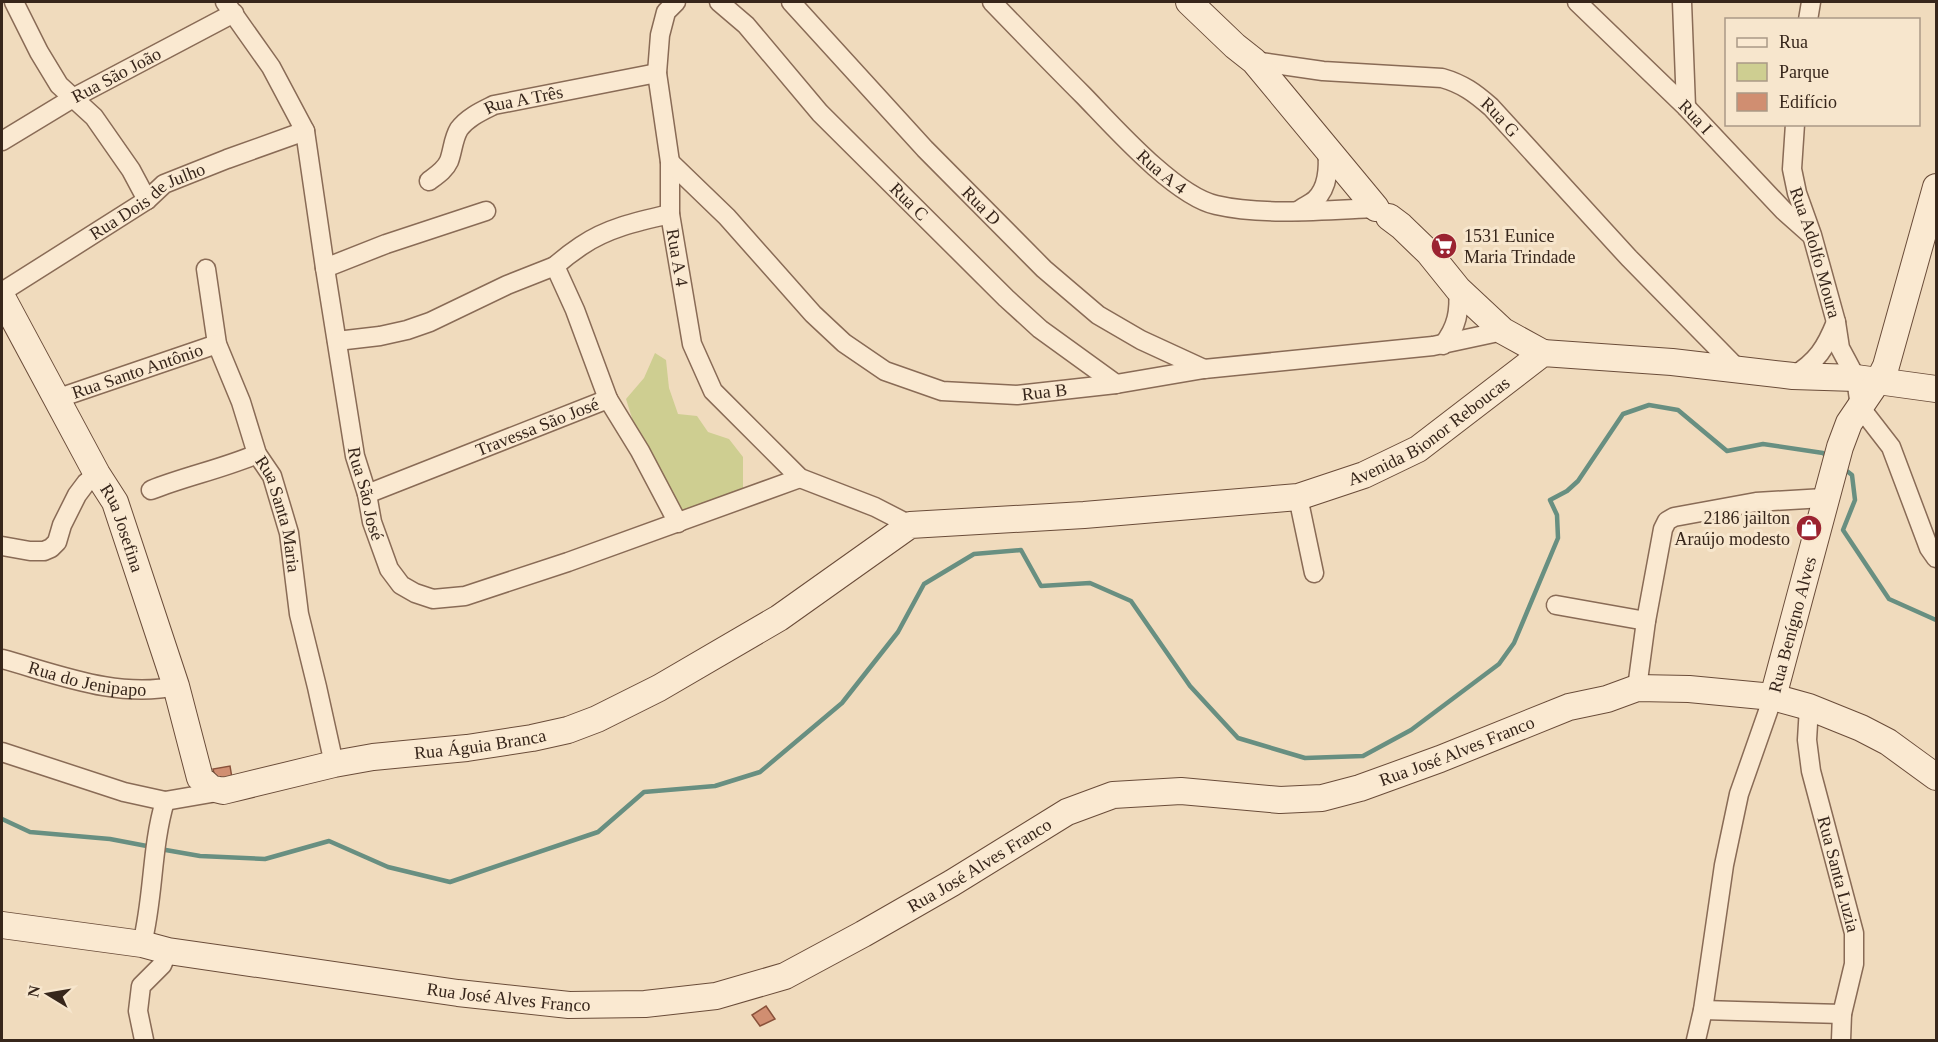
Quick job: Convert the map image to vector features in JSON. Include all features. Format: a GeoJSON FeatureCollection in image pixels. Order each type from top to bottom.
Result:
{"type":"FeatureCollection","features":[{"type":"Feature","properties":{"kind":"main road"},"geometry":{"type":"LineString","coordinates":[[1189,2],[1254,61],[1382,212],[1401,226],[1429,253],[1458,289],[1503,331],[1543,353],[1672,362],[1793,376],[1866,380],[1936,389]]}},
{"type":"Feature","properties":{"kind":"main road","name":"Rua Benígno Alves"},"geometry":{"type":"LineString","coordinates":[[1773,697],[1824,498],[1846,431],[1860,407],[1866,380],[1886,366],[1932,226],[1936,187]]}},
{"type":"Feature","properties":{"kind":"main road","name":"Rua Josefina"},"geometry":{"type":"LineString","coordinates":[[2,297],[97,474],[115,502],[176,686],[200,778],[211,788],[223,791]]}},
{"type":"Feature","properties":{"kind":"main road","name":"Avenida Bionor Reboucas"},"geometry":{"type":"LineString","coordinates":[[910,525],[1084,515],[1298,497],[1364,475],[1418,449],[1543,353]]}},
{"type":"Feature","properties":{"kind":"main road","name":"Rua Águia Branca"},"geometry":{"type":"LineString","coordinates":[[223,791],[373,757],[467,748],[532,738],[568,730],[597,719],[659,688],[779,618],[910,525]]}},
{"type":"Feature","properties":{"kind":"main road","name":"Rua José Alves Franco"},"geometry":{"type":"LineString","coordinates":[[2,925],[142,944],[168,951],[458,993],[569,1005],[645,1004],[716,996],[785,976],[932,894],[1067,812],[1113,795],[1181,791],[1280,800],[1322,798],[1360,788],[1440,759],[1569,707],[1606,699],[1637,688],[1689,689],[1773,697],[1809,707],[1861,728],[1888,742],[1936,777]]}},
{"type":"Feature","properties":{"kind":"street"},"geometry":{"type":"LineString","coordinates":[[2,5],[8,2]]}},
{"type":"Feature","properties":{"kind":"street"},"geometry":{"type":"LineString","coordinates":[[14,2],[59,85],[94,117],[131,170],[147,200]]}},
{"type":"Feature","properties":{"kind":"street","name":"Rua C"},"geometry":{"type":"LineString","coordinates":[[719,2],[746,25],[820,113],[1006,298],[1040,329],[1116,384]]}},
{"type":"Feature","properties":{"kind":"street","name":"Rua D"},"geometry":{"type":"LineString","coordinates":[[791,2],[925,148],[1044,269],[1098,315],[1142,340],[1204,369]]}},
{"type":"Feature","properties":{"kind":"street","name":"Rua A 4"},"geometry":{"type":"LineString","coordinates":[[992,2],[1138,152],[1185,191],[1200,200],[1216,205],[1251,209],[1382,212]]}},
{"type":"Feature","properties":{"kind":"street","name":"Rua I"},"geometry":{"type":"LineString","coordinates":[[1577,2],[1686,107],[1784,211],[1812,235]]}},
{"type":"Feature","properties":{"kind":"street"},"geometry":{"type":"LineString","coordinates":[[1682,2],[1686,107]]}},
{"type":"Feature","properties":{"kind":"street"},"geometry":{"type":"LineString","coordinates":[[1808,18],[1810,2]]}},
{"type":"Feature","properties":{"kind":"street","name":"Rua A 4"},"geometry":{"type":"LineString","coordinates":[[668,5],[660,35],[657,73],[670,162],[670,214],[692,344],[713,391],[800,478]]}},
{"type":"Feature","properties":{"kind":"street","name":"Rua São João"},"geometry":{"type":"LineString","coordinates":[[2,141],[230,7]]}},
{"type":"Feature","properties":{"kind":"street","name":"Rua São José"},"geometry":{"type":"LineString","coordinates":[[230,7],[271,67],[305,131],[355,456],[367,494],[372,522],[389,569],[401,585],[433,599],[465,596],[678,523],[800,478]]}},
{"type":"Feature","properties":{"kind":"street","name":"Rua G"},"geometry":{"type":"LineString","coordinates":[[1254,61],[1323,71],[1442,78],[1459,83],[1474,92],[1491,107],[1629,258],[1738,369]]}},
{"type":"Feature","properties":{"kind":"street","name":"Rua A Três"},"geometry":{"type":"LineString","coordinates":[[429,181],[443,170],[448,162],[455,138],[464,123],[472,116],[494,105],[657,73]]}},
{"type":"Feature","properties":{"kind":"street","name":"Rua Adolfo Moura"},"geometry":{"type":"LineString","coordinates":[[1795,126],[1792,169],[1797,193],[1812,235],[1836,322],[1840,348],[1866,380]]}},
{"type":"Feature","properties":{"kind":"street","name":"Rua Dois de Julho"},"geometry":{"type":"LineString","coordinates":[[2,292],[147,200],[164,184],[305,131]]}},
{"type":"Feature","properties":{"kind":"street"},"geometry":{"type":"LineString","coordinates":[[1298,211],[1316,199],[1326,183],[1329,166],[1327,148]]}},
{"type":"Feature","properties":{"kind":"street","name":"Rua B"},"geometry":{"type":"LineString","coordinates":[[670,162],[727,217],[813,314],[844,343],[885,371],[942,391],[1017,395],[1116,384],[1204,369],[1443,345],[1503,331]]}},
{"type":"Feature","properties":{"kind":"street"},"geometry":{"type":"LineString","coordinates":[[325,268],[386,244],[486,211]]}},
{"type":"Feature","properties":{"kind":"street"},"geometry":{"type":"LineString","coordinates":[[337,341],[380,336],[430,322],[507,285],[555,266],[582,245],[604,233],[635,222],[670,214]]}},
{"type":"Feature","properties":{"kind":"street"},"geometry":{"type":"LineString","coordinates":[[555,266],[575,310],[609,399]]}},
{"type":"Feature","properties":{"kind":"street","name":"Rua Santa Maria"},"geometry":{"type":"LineString","coordinates":[[206,269],[217,344],[241,402],[257,454],[272,476],[289,533],[299,614],[334,764]]}},
{"type":"Feature","properties":{"kind":"street"},"geometry":{"type":"LineString","coordinates":[[1443,345],[1458,320],[1460,305],[1458,289]]}},
{"type":"Feature","properties":{"kind":"street"},"geometry":{"type":"LineString","coordinates":[[1793,376],[1817,358],[1836,322]]}},
{"type":"Feature","properties":{"kind":"street","name":"Rua Santo Antônio"},"geometry":{"type":"LineString","coordinates":[[56,399],[217,344]]}},
{"type":"Feature","properties":{"kind":"street","name":"Travessa São José"},"geometry":{"type":"LineString","coordinates":[[367,494],[609,399],[640,451],[678,523]]}},
{"type":"Feature","properties":{"kind":"street"},"geometry":{"type":"LineString","coordinates":[[1860,407],[1891,447],[1929,548],[1936,558]]}},
{"type":"Feature","properties":{"kind":"street"},"geometry":{"type":"LineString","coordinates":[[151,490],[257,454]]}},
{"type":"Feature","properties":{"kind":"street"},"geometry":{"type":"LineString","coordinates":[[2,546],[30,551],[44,551],[51,548],[57,542],[62,525],[77,495],[97,474]]}},
{"type":"Feature","properties":{"kind":"street"},"geometry":{"type":"LineString","coordinates":[[800,478],[883,510],[910,525]]}},
{"type":"Feature","properties":{"kind":"street"},"geometry":{"type":"LineString","coordinates":[[1298,497],[1314,573]]}},
{"type":"Feature","properties":{"kind":"street"},"geometry":{"type":"LineString","coordinates":[[1637,688],[1646,621],[1663,530],[1667,521],[1674,517],[1756,502],[1824,498]]}},
{"type":"Feature","properties":{"kind":"street"},"geometry":{"type":"LineString","coordinates":[[1557,604],[1646,621]]}},
{"type":"Feature","properties":{"kind":"street","name":"Rua do Jenipapo"},"geometry":{"type":"LineString","coordinates":[[2,659],[118,688],[158,690],[176,686]]}},
{"type":"Feature","properties":{"kind":"street","name":"Rua Benígno Alves"},"geometry":{"type":"LineString","coordinates":[[1696,1041],[1703,1010],[1724,865],[1737,804],[1773,697]]}},
{"type":"Feature","properties":{"kind":"street","name":"Rua Santa Luzia"},"geometry":{"type":"LineString","coordinates":[[1809,707],[1807,740],[1811,771],[1854,933],[1854,964],[1842,1014],[1841,1041]]}},
{"type":"Feature","properties":{"kind":"street","name":"Rua Águia Branca"},"geometry":{"type":"LineString","coordinates":[[2,752],[124,792],[165,801],[223,791]]}},
{"type":"Feature","properties":{"kind":"street"},"geometry":{"type":"LineString","coordinates":[[142,944],[154,848],[165,801]]}},
{"type":"Feature","properties":{"kind":"street"},"geometry":{"type":"LineString","coordinates":[[144,1041],[138,1011],[141,986],[162,965],[168,951]]}},
{"type":"Feature","properties":{"kind":"street"},"geometry":{"type":"LineString","coordinates":[[1703,1010],[1842,1014]]}},
{"type":"Feature","properties":{"kind":"green space"},"geometry":{"type":"Polygon","coordinates":[[[655,353],[666,360],[669,388],[678,414],[697,416],[708,432],[729,439],[743,457],[743,489],[680,511],[637,434],[626,399],[644,378],[655,353]]]}},
{"type":"Feature","properties":{"kind":"building"},"geometry":{"type":"Polygon","coordinates":[[[230,766],[232,778],[215,778],[213,769],[230,766]]]}},
{"type":"Feature","properties":{"kind":"building"},"geometry":{"type":"Polygon","coordinates":[[[766,1006],[775,1019],[760,1026],[752,1015],[766,1006]]]}},
{"type":"Feature","properties":{"kind":"waterway"},"geometry":{"type":"LineString","coordinates":[[160,849],[200,856],[265,859],[329,841],[388,867],[450,882],[598,832],[644,792],[715,786],[760,772],[842,703],[898,632],[924,584],[974,554],[1021,550],[1041,586],[1090,583],[1131,601],[1190,686],[1238,738],[1305,758],[1363,756],[1411,730],[1499,664],[1514,643],[1558,538],[1557,515],[1550,500],[1567,491],[1578,481],[1623,414],[1649,405],[1678,410],[1727,451],[1763,444],[1823,453],[1829,458]]}},
{"type":"Feature","properties":{"kind":"waterway"},"geometry":{"type":"LineString","coordinates":[[1843,468],[1852,475],[1855,500],[1843,530],[1889,599],[1936,620]]}},
{"type":"Feature","properties":{"kind":"waterway"},"geometry":{"type":"LineString","coordinates":[[2,819],[30,832],[110,839],[152,847]]}},
{"type":"Feature","properties":{"kind":"place","name":"1531 Eunice Maria Trindade"},"geometry":{"type":"Point","coordinates":[1444,246]}},
{"type":"Feature","properties":{"kind":"place","name":"2186 jailton Araújo modesto"},"geometry":{"type":"Point","coordinates":[1809,528]}}]}
